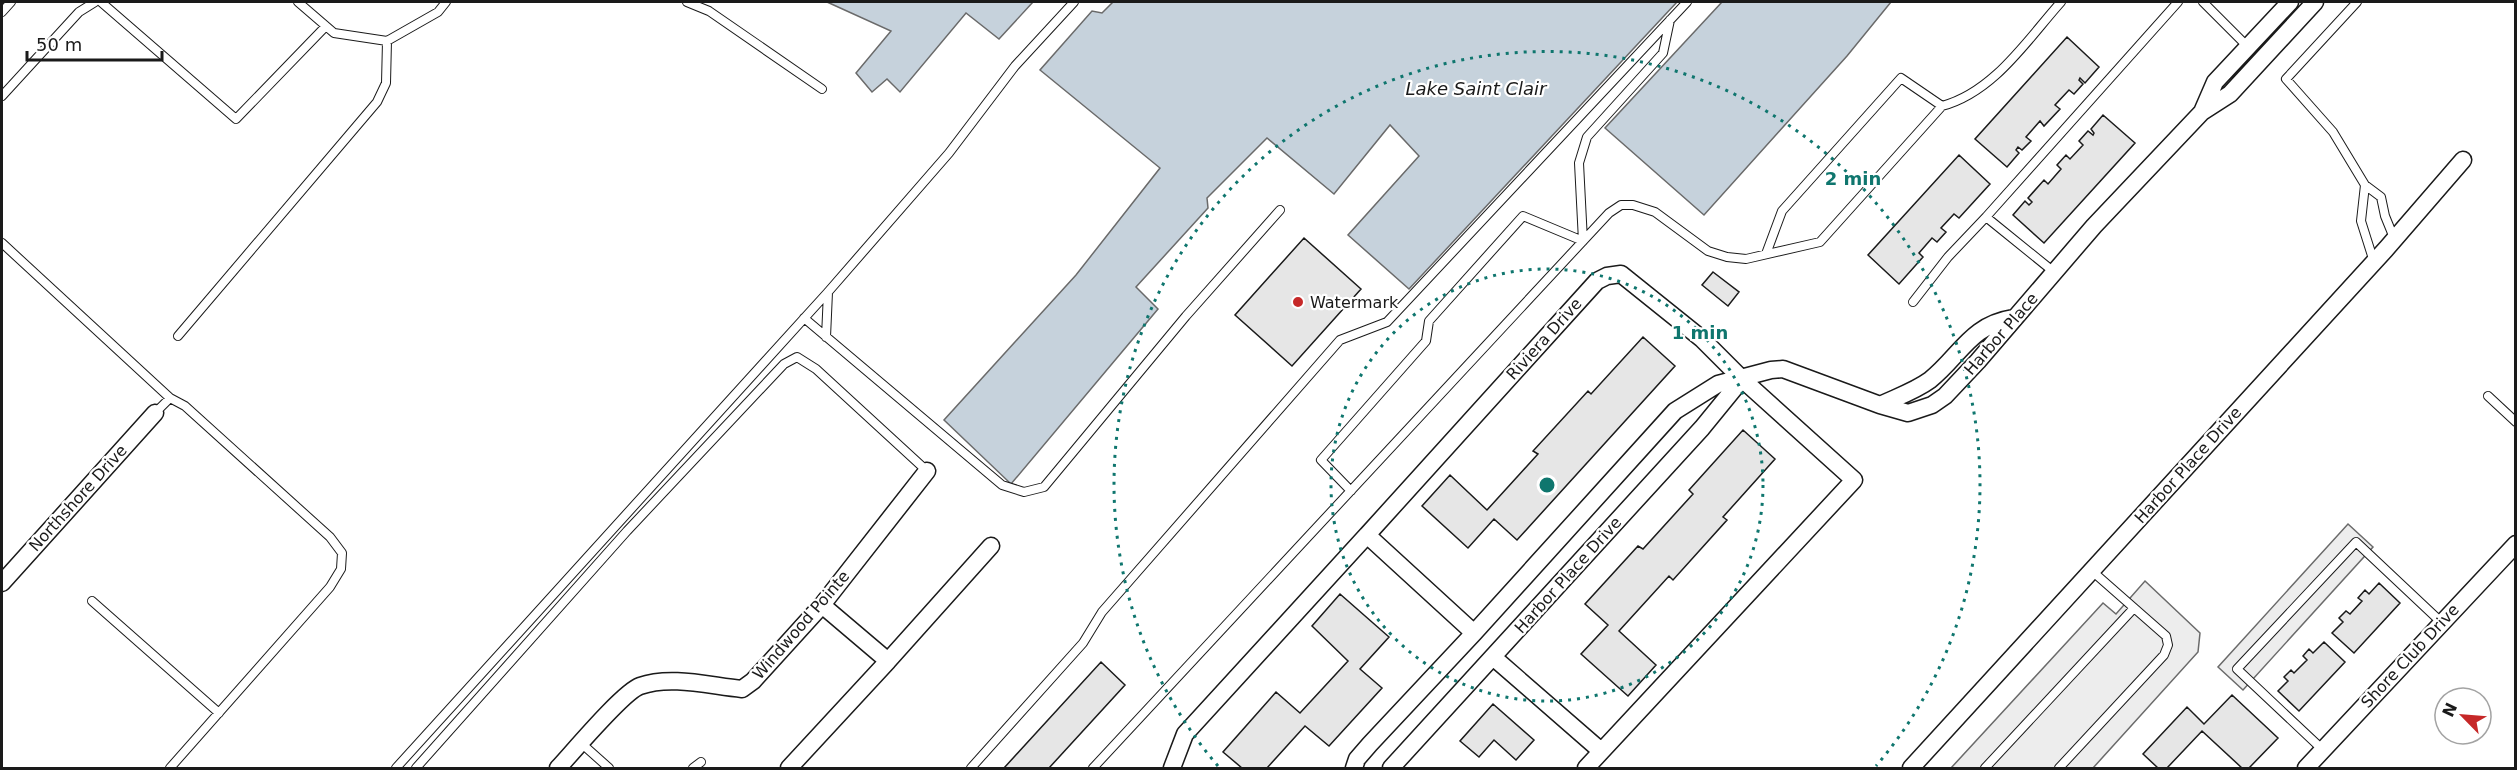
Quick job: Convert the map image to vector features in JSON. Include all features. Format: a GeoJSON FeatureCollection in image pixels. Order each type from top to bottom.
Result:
{"type":"FeatureCollection","features":[{"type":"Feature","properties":{"kind":"street","name":"Harbor Place"},"geometry":{"type":"LineString","coordinates":[[1742,379],[1771,370],[1784,369],[1880,405],[1908,413],[1932,405],[1945,396],[1978,361],[2102,218],[2202,112],[2230,94],[2315,2]]}},
{"type":"Feature","properties":{"kind":"street","name":"Harbor Place"},"geometry":{"type":"LineString","coordinates":[[2202,112],[2215,82],[2285,7],[2293,25]]}},
{"type":"Feature","properties":{"kind":"street","name":"Harbor Place Drive"},"geometry":{"type":"LineString","coordinates":[[1911,768],[2374,262],[2463,160]]}},
{"type":"Feature","properties":{"kind":"street","name":"Riviera Drive"},"geometry":{"type":"LineString","coordinates":[[1172,768],[1175,755],[1185,734],[1597,281],[1607,276],[1621,274],[1702,339],[1742,379],[1854,480],[1586,768]]}},
{"type":"Feature","properties":{"kind":"street"},"geometry":{"type":"LineString","coordinates":[[1880,405],[1914,391],[1928,381],[1979,330],[2002,320],[2014,318]]}},
{"type":"Feature","properties":{"kind":"street"},"geometry":{"type":"LineString","coordinates":[[1932,405],[1953,399],[1977,376],[2002,345],[2014,318]]}},
{"type":"Feature","properties":{"kind":"street"},"geometry":{"type":"LineString","coordinates":[[1962,347],[1978,361]]}},
{"type":"Feature","properties":{"kind":"street","name":"Harbor Place Drive"},"geometry":{"type":"LineString","coordinates":[[1392,768],[1702,428],[1742,379]]}},
{"type":"Feature","properties":{"kind":"street"},"geometry":{"type":"LineString","coordinates":[[1353,768],[1357,759],[1370,744],[1675,411],[1718,384],[1742,379]]}},
{"type":"Feature","properties":{"kind":"street","name":"Northshore Drive"},"geometry":{"type":"LineString","coordinates":[[4,575],[155,413]]}},
{"type":"Feature","properties":{"kind":"street","name":"Windwood Pointe"},"geometry":{"type":"LineString","coordinates":[[558,768],[612,709],[638,686],[674,682],[742,689],[753,681],[822,605],[927,471]]}},
{"type":"Feature","properties":{"kind":"street"},"geometry":{"type":"LineString","coordinates":[[1366,535],[1474,633]]}},
{"type":"Feature","properties":{"kind":"street","name":"Shore Club Drive"},"geometry":{"type":"LineString","coordinates":[[2306,768],[2516,544]]}},
{"type":"Feature","properties":{"kind":"street"},"geometry":{"type":"LineString","coordinates":[[789,768],[991,546]]}},
{"type":"Feature","properties":{"kind":"street"},"geometry":{"type":"LineString","coordinates":[[822,605],[888,661]]}},
{"type":"Feature","properties":{"kind":"street"},"geometry":{"type":"LineString","coordinates":[[1493,657],[1601,751]]}},
{"type":"Feature","properties":{"kind":"lane"},"geometry":{"type":"LineString","coordinates":[[2,12],[11,2]]}},
{"type":"Feature","properties":{"kind":"lane"},"geometry":{"type":"LineString","coordinates":[[2,96],[79,12],[95,2]]}},
{"type":"Feature","properties":{"kind":"lane"},"geometry":{"type":"LineString","coordinates":[[100,2],[236,119],[326,26]]}},
{"type":"Feature","properties":{"kind":"lane"},"geometry":{"type":"LineString","coordinates":[[298,2],[334,33],[387,41],[438,12],[446,2]]}},
{"type":"Feature","properties":{"kind":"lane"},"geometry":{"type":"LineString","coordinates":[[687,2],[709,11],[822,89]]}},
{"type":"Feature","properties":{"kind":"lane"},"geometry":{"type":"LineString","coordinates":[[396,768],[828,292],[949,153],[1015,66],[1074,2]]}},
{"type":"Feature","properties":{"kind":"lane"},"geometry":{"type":"LineString","coordinates":[[971,768],[1083,643],[1102,612],[1340,340],[1387,322],[1687,2]]}},
{"type":"Feature","properties":{"kind":"lane"},"geometry":{"type":"LineString","coordinates":[[1093,768],[1609,213],[1621,205],[1654,212],[1708,251],[1727,258],[1746,259],[1820,242],[1942,106],[1959,102],[1986,85],[2061,2]]}},
{"type":"Feature","properties":{"kind":"lane"},"geometry":{"type":"LineString","coordinates":[[1913,302],[1948,257],[1986,218],[2178,2]]}},
{"type":"Feature","properties":{"kind":"lane"},"geometry":{"type":"LineString","coordinates":[[2203,2],[2248,47]]}},
{"type":"Feature","properties":{"kind":"lane"},"geometry":{"type":"LineString","coordinates":[[2357,2],[2286,79],[2333,132],[2366,185],[2381,197],[2385,216],[2394,238]]}},
{"type":"Feature","properties":{"kind":"lane"},"geometry":{"type":"LineString","coordinates":[[1583,241],[1580,163],[1587,137],[1663,53],[1670,19]]}},
{"type":"Feature","properties":{"kind":"lane"},"geometry":{"type":"LineString","coordinates":[[178,336],[377,102],[386,83],[387,41]]}},
{"type":"Feature","properties":{"kind":"lane"},"geometry":{"type":"LineString","coordinates":[[1766,254],[1782,211],[1901,78],[1942,106]]}},
{"type":"Feature","properties":{"kind":"lane"},"geometry":{"type":"LineString","coordinates":[[2366,185],[2361,221],[2374,262]]}},
{"type":"Feature","properties":{"kind":"lane"},"geometry":{"type":"LineString","coordinates":[[804,318],[1002,485],[1024,492],[1044,487],[1186,316],[1280,210]]}},
{"type":"Feature","properties":{"kind":"lane"},"geometry":{"type":"LineString","coordinates":[[1351,491],[1321,460],[1426,341],[1429,321],[1523,216],[1583,241]]}},
{"type":"Feature","properties":{"kind":"lane"},"geometry":{"type":"LineString","coordinates":[[1986,218],[2054,272]]}},
{"type":"Feature","properties":{"kind":"lane"},"geometry":{"type":"LineString","coordinates":[[2,243],[170,398],[185,406],[330,537],[342,553],[341,569],[330,587],[170,768]]}},
{"type":"Feature","properties":{"kind":"lane"},"geometry":{"type":"LineString","coordinates":[[826,337],[828,292]]}},
{"type":"Feature","properties":{"kind":"lane"},"geometry":{"type":"LineString","coordinates":[[416,768],[627,531],[784,364],[797,357],[816,369],[927,471]]}},
{"type":"Feature","properties":{"kind":"lane"},"geometry":{"type":"LineString","coordinates":[[2488,396],[2516,422]]}},
{"type":"Feature","properties":{"kind":"lane"},"geometry":{"type":"LineString","coordinates":[[155,413],[170,398]]}},
{"type":"Feature","properties":{"kind":"lane"},"geometry":{"type":"LineString","coordinates":[[2323,750],[2237,669],[2356,542],[2441,622]]}},
{"type":"Feature","properties":{"kind":"lane"},"geometry":{"type":"LineString","coordinates":[[2059,768],[2164,655],[2168,645],[2166,636],[2092,571]]}},
{"type":"Feature","properties":{"kind":"lane"},"geometry":{"type":"LineString","coordinates":[[92,601],[219,713]]}},
{"type":"Feature","properties":{"kind":"lane"},"geometry":{"type":"LineString","coordinates":[[1985,768],[2134,608]]}},
{"type":"Feature","properties":{"kind":"lane"},"geometry":{"type":"LineString","coordinates":[[581,743],[609,768]]}},
{"type":"Feature","properties":{"kind":"lane"},"geometry":{"type":"LineString","coordinates":[[693,768],[701,762]]}},
{"type":"Feature","properties":{"kind":"shaded area"},"geometry":{"type":"Polygon","coordinates":[[[2348,524],[2373,547],[2243,690],[2218,667],[2348,524]]]}},
{"type":"Feature","properties":{"kind":"shaded area"},"geometry":{"type":"Polygon","coordinates":[[[2145,581],[2200,633],[2198,652],[2093,768],[1951,768],[2103,603],[2116,614],[2145,581]]]}},
{"type":"Feature","properties":{"kind":"water"},"geometry":{"type":"Polygon","coordinates":[[[827,2],[1033,2],[999,39],[966,13],[900,92],[887,79],[872,92],[856,73],[891,31],[827,2]]]}},
{"type":"Feature","properties":{"kind":"water","name":"Lake Saint Clair"},"geometry":{"type":"Polygon","coordinates":[[[1113,2],[1677,2],[1409,289],[1348,235],[1419,156],[1390,125],[1334,194],[1267,138],[1207,198],[1208,208],[1136,287],[1158,309],[1011,484],[944,420],[1076,275],[1160,168],[1040,70],[1092,11],[1102,13],[1113,2]]]}},
{"type":"Feature","properties":{"kind":"water"},"geometry":{"type":"Polygon","coordinates":[[[1722,2],[1891,2],[1847,56],[1704,215],[1605,128],[1722,2]]]}},
{"type":"Feature","properties":{"kind":"building"},"geometry":{"type":"Polygon","coordinates":[[[2067,37],[2099,67],[2085,83],[2080,78],[2083,84],[2074,94],[2069,90],[2055,105],[2060,109],[2044,126],[2040,121],[2026,137],[2031,141],[2022,150],[2018,147],[2016,150],[2019,153],[2007,167],[1975,139],[2067,37]]]}},
{"type":"Feature","properties":{"kind":"building"},"geometry":{"type":"Polygon","coordinates":[[[2103,115],[2135,143],[2044,243],[2013,215],[2025,201],[2029,205],[2032,202],[2028,198],[2044,180],[2048,184],[2061,169],[2057,165],[2066,155],[2070,159],[2083,145],[2079,141],[2088,131],[2093,135],[2091,129],[2103,115]]]}},
{"type":"Feature","properties":{"kind":"building"},"geometry":{"type":"Polygon","coordinates":[[[1959,155],[1990,184],[1959,218],[1954,214],[1941,228],[1946,232],[1937,242],[1932,238],[1919,253],[1923,257],[1899,284],[1868,255],[1959,155]]]}},
{"type":"Feature","properties":{"kind":"building","name":"Watermark"},"geometry":{"type":"Polygon","coordinates":[[[1304,238],[1361,289],[1292,366],[1235,315],[1304,238]]]}},
{"type":"Feature","properties":{"kind":"building"},"geometry":{"type":"Polygon","coordinates":[[[1713,272],[1739,292],[1728,306],[1702,285],[1713,272]]]}},
{"type":"Feature","properties":{"kind":"building"},"geometry":{"type":"Polygon","coordinates":[[[1643,337],[1675,366],[1517,540],[1494,519],[1468,548],[1422,506],[1450,475],[1487,510],[1538,454],[1533,451],[1588,391],[1591,394],[1643,337]]]}},
{"type":"Feature","properties":{"kind":"building"},"geometry":{"type":"Polygon","coordinates":[[[1743,430],[1775,459],[1723,517],[1727,520],[1673,580],[1669,576],[1619,631],[1656,665],[1628,696],[1581,654],[1608,625],[1585,604],[1638,546],[1643,549],[1693,494],[1689,490],[1743,430]]]}},
{"type":"Feature","properties":{"kind":"building"},"geometry":{"type":"Polygon","coordinates":[[[2379,583],[2400,603],[2354,653],[2332,633],[2343,622],[2339,618],[2346,611],[2350,614],[2362,601],[2358,598],[2365,590],[2369,594],[2379,583]]]}},
{"type":"Feature","properties":{"kind":"building"},"geometry":{"type":"Polygon","coordinates":[[[1340,594],[1389,637],[1360,669],[1382,688],[1329,746],[1305,726],[1267,768],[1242,768],[1223,752],[1276,692],[1300,713],[1348,661],[1312,626],[1340,594]]]}},
{"type":"Feature","properties":{"kind":"building"},"geometry":{"type":"Polygon","coordinates":[[[2324,642],[2345,662],[2299,711],[2278,691],[2288,681],[2284,677],[2291,670],[2294,673],[2307,660],[2303,656],[2309,649],[2313,653],[2324,642]]]}},
{"type":"Feature","properties":{"kind":"building"},"geometry":{"type":"Polygon","coordinates":[[[1101,662],[1125,685],[1049,768],[1004,768],[1101,662]]]}},
{"type":"Feature","properties":{"kind":"building"},"geometry":{"type":"Polygon","coordinates":[[[2232,695],[2278,738],[2249,768],[2242,768],[2202,731],[2167,768],[2158,768],[2143,754],[2187,707],[2204,724],[2232,695]]]}},
{"type":"Feature","properties":{"kind":"building"},"geometry":{"type":"Polygon","coordinates":[[[1493,704],[1534,740],[1516,760],[1494,740],[1479,757],[1460,741],[1493,704]]]}},
{"type":"Feature","properties":{"kind":"place","name":"Watermark"},"geometry":{"type":"Point","coordinates":[1298,302]}}]}
